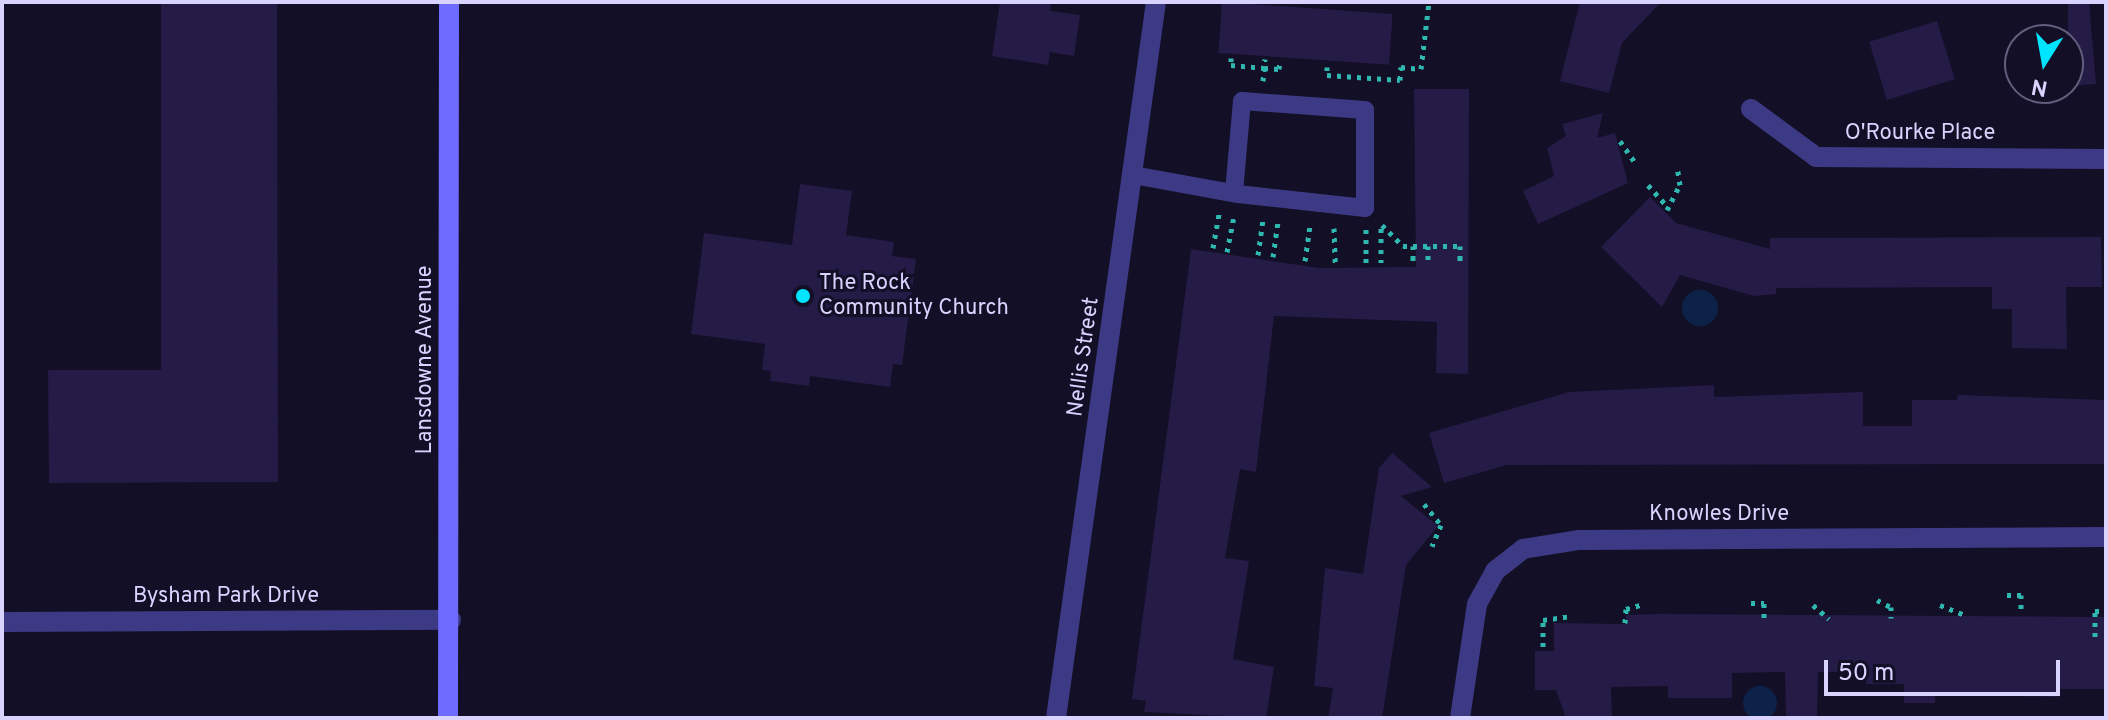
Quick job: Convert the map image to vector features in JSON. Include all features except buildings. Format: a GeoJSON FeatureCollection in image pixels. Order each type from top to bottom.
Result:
{"type":"FeatureCollection","features":[{"type":"Feature","properties":{"kind":"main road","name":"Lansdowne Avenue"},"geometry":{"type":"LineString","coordinates":[[448,718],[451,620],[449,2]]}},
{"type":"Feature","properties":{"kind":"street","name":"Nellis Street"},"geometry":{"type":"LineString","coordinates":[[1056,718],[1156,2]]}},
{"type":"Feature","properties":{"kind":"street","name":"O'Rourke Place"},"geometry":{"type":"LineString","coordinates":[[1751,109],[1816,157],[2106,159]]}},
{"type":"Feature","properties":{"kind":"street","name":"Knowles Drive"},"geometry":{"type":"LineString","coordinates":[[1460,718],[1477,604],[1495,571],[1523,549],[1579,540],[2106,537]]}},
{"type":"Feature","properties":{"kind":"street","name":"Bysham Park Drive"},"geometry":{"type":"LineString","coordinates":[[2,622],[451,620]]}},
{"type":"Feature","properties":{"kind":"lane"},"geometry":{"type":"LineString","coordinates":[[1133,175],[1231,192],[1365,208],[1365,110],[1242,101],[1231,192]]}},
{"type":"Feature","properties":{"kind":"path"},"geometry":{"type":"LineString","coordinates":[[1327,67],[1327,75],[1400,80],[1401,67],[1421,69],[1429,2]]}},
{"type":"Feature","properties":{"kind":"path"},"geometry":{"type":"LineString","coordinates":[[1231,58],[1231,65],[1279,69],[1280,61]]}},
{"type":"Feature","properties":{"kind":"path"},"geometry":{"type":"LineString","coordinates":[[1356,77],[1357,69]]}},
{"type":"Feature","properties":{"kind":"path"},"geometry":{"type":"LineString","coordinates":[[1372,78],[1373,70]]}},
{"type":"Feature","properties":{"kind":"path"},"geometry":{"type":"LineString","coordinates":[[1620,141],[1637,165]]}},
{"type":"Feature","properties":{"kind":"path"},"geometry":{"type":"LineString","coordinates":[[1648,185],[1668,209],[1680,185],[1677,166]]}},
{"type":"Feature","properties":{"kind":"path"},"geometry":{"type":"LineString","coordinates":[[1213,248],[1231,192]]}},
{"type":"Feature","properties":{"kind":"path"},"geometry":{"type":"LineString","coordinates":[[1227,252],[1231,192]]}},
{"type":"Feature","properties":{"kind":"path"},"geometry":{"type":"LineString","coordinates":[[1258,255],[1274,197]]}},
{"type":"Feature","properties":{"kind":"path"},"geometry":{"type":"LineString","coordinates":[[1273,257],[1274,197]]}},
{"type":"Feature","properties":{"kind":"path"},"geometry":{"type":"LineString","coordinates":[[1305,261],[1314,202]]}},
{"type":"Feature","properties":{"kind":"path"},"geometry":{"type":"LineString","coordinates":[[1334,204],[1335,263]]}},
{"type":"Feature","properties":{"kind":"path"},"geometry":{"type":"LineString","coordinates":[[1365,208],[1403,246],[1460,246],[1460,262]]}},
{"type":"Feature","properties":{"kind":"path"},"geometry":{"type":"LineString","coordinates":[[1381,224],[1381,263]]}},
{"type":"Feature","properties":{"kind":"path"},"geometry":{"type":"LineString","coordinates":[[1413,246],[1413,262]]}},
{"type":"Feature","properties":{"kind":"path"},"geometry":{"type":"LineString","coordinates":[[1428,246],[1428,263]]}},
{"type":"Feature","properties":{"kind":"path"},"geometry":{"type":"LineString","coordinates":[[1424,504],[1441,525],[1432,546]]}},
{"type":"Feature","properties":{"kind":"path"},"geometry":{"type":"LineString","coordinates":[[2007,595],[2021,595],[2021,612]]}},
{"type":"Feature","properties":{"kind":"path"},"geometry":{"type":"LineString","coordinates":[[1877,600],[1891,607],[1891,618]]}},
{"type":"Feature","properties":{"kind":"path"},"geometry":{"type":"LineString","coordinates":[[1751,603],[1764,603],[1764,618]]}},
{"type":"Feature","properties":{"kind":"path"},"geometry":{"type":"LineString","coordinates":[[1625,623],[1626,609],[1643,604]]}},
{"type":"Feature","properties":{"kind":"path"},"geometry":{"type":"LineString","coordinates":[[1813,605],[1829,619]]}},
{"type":"Feature","properties":{"kind":"path"},"geometry":{"type":"LineString","coordinates":[[1940,605],[1965,615]]}},
{"type":"Feature","properties":{"kind":"path"},"geometry":{"type":"LineString","coordinates":[[2095,637],[2095,611],[2106,611]]}},
{"type":"Feature","properties":{"kind":"path"},"geometry":{"type":"LineString","coordinates":[[1543,647],[1543,620],[1571,616]]}},
{"type":"Feature","properties":{"kind":"water"},"geometry":{"type":"Polygon","coordinates":[[[1700,290],[1713,295],[1718,308],[1713,321],[1700,326],[1687,321],[1682,308],[1687,295],[1700,290]]]}},
{"type":"Feature","properties":{"kind":"water"},"geometry":{"type":"Polygon","coordinates":[[[1760,686],[1772,691],[1777,703],[1772,715],[1760,720],[1748,715],[1743,703],[1748,691],[1760,686]]]}},
{"type":"Feature","properties":{"kind":"place","name":"The Rock Community Church"},"geometry":{"type":"Point","coordinates":[803,296]}}]}
